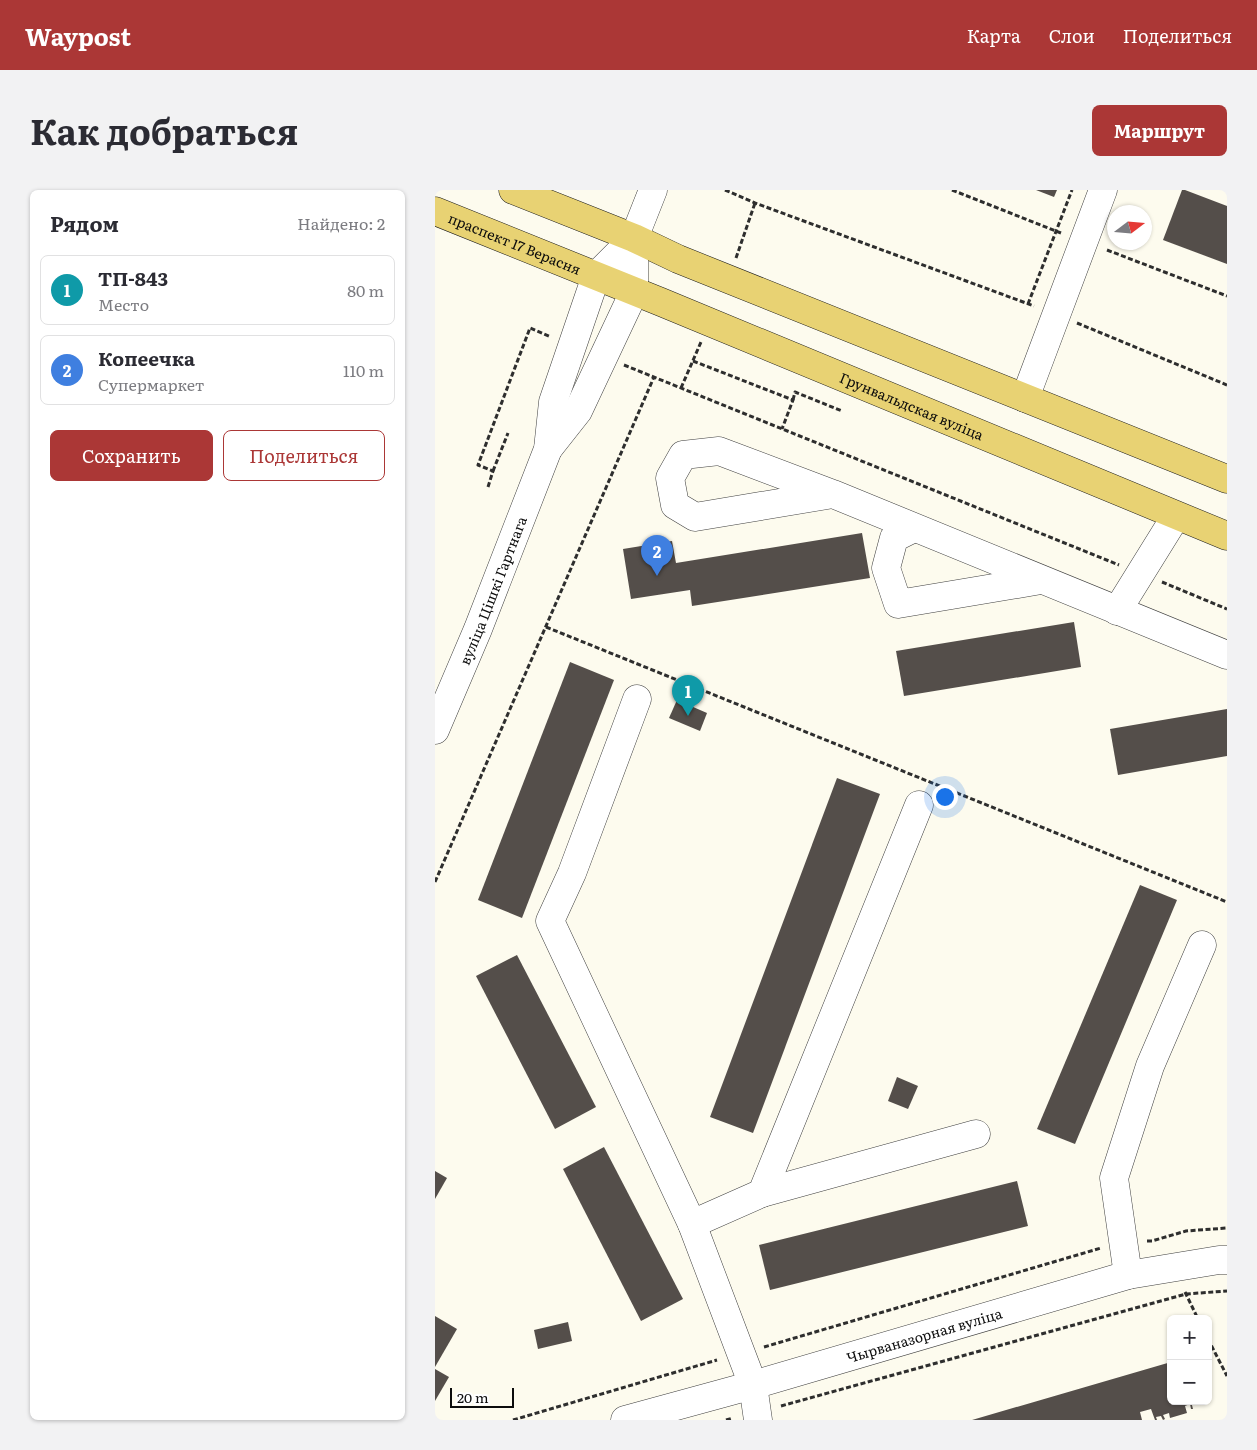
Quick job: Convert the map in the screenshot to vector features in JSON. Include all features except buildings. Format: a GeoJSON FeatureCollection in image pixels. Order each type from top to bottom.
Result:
{"type":"FeatureCollection","features":[{"type":"Feature","properties":{"kind":"main road"},"geometry":{"type":"LineString","coordinates":[[513,190],[634,238],[678,259],[1227,479]]}},
{"type":"Feature","properties":{"kind":"main road","name":"праспект 17 Верасня"},"geometry":{"type":"LineString","coordinates":[[435,212],[596,276]]}},
{"type":"Feature","properties":{"kind":"main road","name":"Грунвальдская вуліца"},"geometry":{"type":"LineString","coordinates":[[596,276],[1227,536]]}},
{"type":"Feature","properties":{"kind":"street","name":"вуліца Цішкі Гартнага"},"geometry":{"type":"LineString","coordinates":[[549,448],[578,411],[634,292],[634,238],[653,190]]}},
{"type":"Feature","properties":{"kind":"street"},"geometry":{"type":"LineString","coordinates":[[1025,398],[1103,190]]}},
{"type":"Feature","properties":{"kind":"street","name":"вуліца Цішкі Гартнага"},"geometry":{"type":"LineString","coordinates":[[435,730],[478,629],[549,448],[553,402],[596,276],[634,238]]}},
{"type":"Feature","properties":{"kind":"street"},"geometry":{"type":"LineString","coordinates":[[833,494],[695,517],[675,505],[669,478],[683,455],[719,451],[833,494],[1227,655]]}},
{"type":"Feature","properties":{"kind":"street"},"geometry":{"type":"LineString","coordinates":[[1117,611],[1176,516]]}},
{"type":"Feature","properties":{"kind":"street"},"geometry":{"type":"LineString","coordinates":[[914,528],[894,538],[886,568],[898,604],[1041,580]]}},
{"type":"Feature","properties":{"kind":"street"},"geometry":{"type":"LineString","coordinates":[[637,699],[572,873],[550,921],[692,1224],[741,1353],[756,1405]]}},
{"type":"Feature","properties":{"kind":"street"},"geometry":{"type":"LineString","coordinates":[[762,1193],[919,805]]}},
{"type":"Feature","properties":{"kind":"street"},"geometry":{"type":"LineString","coordinates":[[1128,1275],[1114,1178],[1150,1066],[1202,944]]}},
{"type":"Feature","properties":{"kind":"street"},"geometry":{"type":"LineString","coordinates":[[692,1224],[762,1193],[976,1134]]}},
{"type":"Feature","properties":{"kind":"street","name":"Чырваназорная вуліца"},"geometry":{"type":"LineString","coordinates":[[625,1420],[756,1405],[1128,1275],[1227,1260]]}},
{"type":"Feature","properties":{"kind":"path"},"geometry":{"type":"LineString","coordinates":[[725,190],[764,207],[1029,304],[1227,385]]}},
{"type":"Feature","properties":{"kind":"path"},"geometry":{"type":"LineString","coordinates":[[1029,304],[1072,190]]}},
{"type":"Feature","properties":{"kind":"path"},"geometry":{"type":"LineString","coordinates":[[693,360],[793,400]]}},
{"type":"Feature","properties":{"kind":"path"},"geometry":{"type":"LineString","coordinates":[[435,882],[654,377]]}},
{"type":"Feature","properties":{"kind":"path"},"geometry":{"type":"LineString","coordinates":[[782,429],[795,392],[843,411]]}},
{"type":"Feature","properties":{"kind":"path"},"geometry":{"type":"LineString","coordinates":[[493,471],[509,433]]}},
{"type":"Feature","properties":{"kind":"path"},"geometry":{"type":"LineString","coordinates":[[545,627],[1227,902]]}},
{"type":"Feature","properties":{"kind":"path"},"geometry":{"type":"LineString","coordinates":[[513,1420],[1123,1242],[1152,1241],[1186,1231],[1227,1228]]}},
{"type":"Feature","properties":{"kind":"path"},"geometry":{"type":"LineString","coordinates":[[726,1420],[756,1405],[792,1404],[1185,1294],[1227,1291]]}},
{"type":"Feature","properties":{"kind":"path"},"geometry":{"type":"LineString","coordinates":[[1212,1347],[1227,1376]]}},
{"type":"Feature","properties":{"kind":"place","name":"Копеечка"},"geometry":{"type":"Point","coordinates":[657,576]}},
{"type":"Feature","properties":{"kind":"place","name":"ТП-843"},"geometry":{"type":"Point","coordinates":[688,716]}}]}
